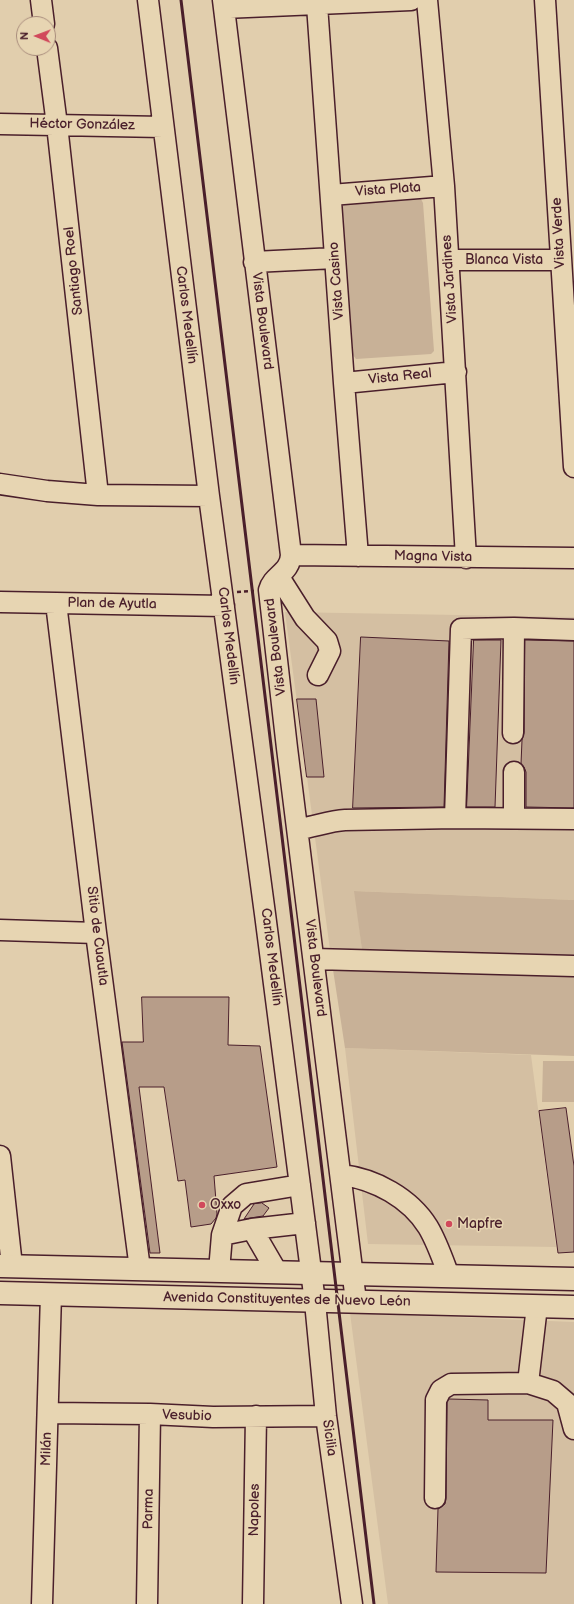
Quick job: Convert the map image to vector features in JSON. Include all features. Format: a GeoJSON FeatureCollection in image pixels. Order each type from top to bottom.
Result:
{"type":"FeatureCollection","features":[{"type":"Feature","properties":{"kind":"main road","name":"Avenida Constituyentes de Nuevo León"},"geometry":{"type":"LineString","coordinates":[[6,1266],[574,1279]]}},
{"type":"Feature","properties":{"kind":"main road","name":"Avenida Constituyentes de Nuevo León"},"geometry":{"type":"LineString","coordinates":[[0,1293],[314,1302],[574,1307]]}},
{"type":"Feature","properties":{"kind":"street"},"geometry":{"type":"LineString","coordinates":[[41,0],[43,16]]}},
{"type":"Feature","properties":{"kind":"street","name":"Carlos Medellín"},"geometry":{"type":"LineString","coordinates":[[148,0],[209,496],[311,1272]]}},
{"type":"Feature","properties":{"kind":"street"},"geometry":{"type":"LineString","coordinates":[[223,4],[317,5],[411,0]]}},
{"type":"Feature","properties":{"kind":"street","name":"Vista Jardines"},"geometry":{"type":"LineString","coordinates":[[427,0],[444,186],[466,558]]}},
{"type":"Feature","properties":{"kind":"street","name":"Vista Verde"},"geometry":{"type":"LineString","coordinates":[[545,0],[566,222],[560,260],[574,467]]}},
{"type":"Feature","properties":{"kind":"street","name":"Vista Boulevard"},"geometry":{"type":"LineString","coordinates":[[223,4],[291,555],[290,566],[274,583],[287,748],[342,1175],[356,1302]]}},
{"type":"Feature","properties":{"kind":"street","name":"Vista Casino"},"geometry":{"type":"LineString","coordinates":[[317,5],[358,556]]}},
{"type":"Feature","properties":{"kind":"street","name":"Santiago Roel"},"geometry":{"type":"LineString","coordinates":[[48,56],[98,495]]}},
{"type":"Feature","properties":{"kind":"street","name":"Héctor González"},"geometry":{"type":"LineString","coordinates":[[0,124],[163,127]]}},
{"type":"Feature","properties":{"kind":"street","name":"Vista Plata"},"geometry":{"type":"LineString","coordinates":[[331,194],[444,186]]}},
{"type":"Feature","properties":{"kind":"street"},"geometry":{"type":"LineString","coordinates":[[254,262],[335,258]]}},
{"type":"Feature","properties":{"kind":"street","name":"Blanca Vista"},"geometry":{"type":"LineString","coordinates":[[449,260],[560,260]]}},
{"type":"Feature","properties":{"kind":"street","name":"Vista Real"},"geometry":{"type":"LineString","coordinates":[[344,382],[456,372]]}},
{"type":"Feature","properties":{"kind":"street"},"geometry":{"type":"LineString","coordinates":[[0,484],[47,491],[98,495],[209,496]]}},
{"type":"Feature","properties":{"kind":"street","name":"Magna Vista"},"geometry":{"type":"LineString","coordinates":[[291,555],[574,558]]}},
{"type":"Feature","properties":{"kind":"street"},"geometry":{"type":"LineString","coordinates":[[274,583],[327,641],[330,651],[318,675]]}},
{"type":"Feature","properties":{"kind":"street","name":"Plan de Ayutla"},"geometry":{"type":"LineString","coordinates":[[0,602],[56,603],[223,600]]}},
{"type":"Feature","properties":{"kind":"street","name":"Sitio de Cuautla"},"geometry":{"type":"LineString","coordinates":[[56,603],[96,933],[140,1269]]}},
{"type":"Feature","properties":{"kind":"street"},"geometry":{"type":"LineString","coordinates":[[455,818],[461,629],[514,628],[574,630]]}},
{"type":"Feature","properties":{"kind":"street"},"geometry":{"type":"LineString","coordinates":[[513,733],[514,628]]}},
{"type":"Feature","properties":{"kind":"street"},"geometry":{"type":"LineString","coordinates":[[514,772],[514,818]]}},
{"type":"Feature","properties":{"kind":"street"},"geometry":{"type":"LineString","coordinates":[[298,829],[340,820],[455,818],[574,819]]}},
{"type":"Feature","properties":{"kind":"street"},"geometry":{"type":"LineString","coordinates":[[0,930],[96,933]]}},
{"type":"Feature","properties":{"kind":"street"},"geometry":{"type":"LineString","coordinates":[[314,959],[574,966]]}},
{"type":"Feature","properties":{"kind":"street"},"geometry":{"type":"LineString","coordinates":[[0,1156],[6,1266]]}},
{"type":"Feature","properties":{"kind":"street"},"geometry":{"type":"LineString","coordinates":[[342,1175],[355,1176],[384,1188],[408,1203],[428,1227],[449,1276]]}},
{"type":"Feature","properties":{"kind":"street"},"geometry":{"type":"LineString","coordinates":[[219,1271],[222,1235],[232,1206],[246,1194],[300,1185]]}},
{"type":"Feature","properties":{"kind":"street"},"geometry":{"type":"LineString","coordinates":[[222,1235],[252,1229],[305,1223]]}},
{"type":"Feature","properties":{"kind":"street"},"geometry":{"type":"LineString","coordinates":[[252,1229],[277,1272]]}},
{"type":"Feature","properties":{"kind":"street","name":"Sicilia"},"geometry":{"type":"LineString","coordinates":[[311,1272],[326,1416],[352,1604]]}},
{"type":"Feature","properties":{"kind":"street","name":"Milán"},"geometry":{"type":"LineString","coordinates":[[42,1604],[51,1294]]}},
{"type":"Feature","properties":{"kind":"street"},"geometry":{"type":"LineString","coordinates":[[528,1383],[537,1306]]}},
{"type":"Feature","properties":{"kind":"street"},"geometry":{"type":"LineString","coordinates":[[435,1498],[436,1400],[441,1390],[450,1384],[528,1383],[553,1391],[567,1403],[574,1429]]}},
{"type":"Feature","properties":{"kind":"street","name":"Vesubio"},"geometry":{"type":"LineString","coordinates":[[48,1413],[150,1414],[213,1417],[326,1416]]}},
{"type":"Feature","properties":{"kind":"street","name":"Parma"},"geometry":{"type":"LineString","coordinates":[[147,1604],[150,1414]]}},
{"type":"Feature","properties":{"kind":"street","name":"Napoles"},"geometry":{"type":"LineString","coordinates":[[253,1604],[256,1416]]}},
{"type":"Feature","properties":{"kind":"path"},"geometry":{"type":"LineString","coordinates":[[223,600],[274,583]]}},
{"type":"Feature","properties":{"kind":"shaded area"},"geometry":{"type":"Polygon","coordinates":[[[421,199],[423,203],[434,351],[431,354],[356,359],[353,355],[343,205],[421,199]]]}},
{"type":"Feature","properties":{"kind":"shaded area"},"geometry":{"type":"Polygon","coordinates":[[[285,612],[574,617],[574,900],[355,891],[362,950],[330,950],[285,612]]]}},
{"type":"Feature","properties":{"kind":"shaded area"},"geometry":{"type":"Polygon","coordinates":[[[354,891],[574,900],[574,1056],[345,1048],[330,950],[362,950],[354,891]]]}},
{"type":"Feature","properties":{"kind":"shaded area"},"geometry":{"type":"Polygon","coordinates":[[[345,1048],[531,1055],[556,1247],[368,1244],[345,1048]]]}},
{"type":"Feature","properties":{"kind":"shaded area"},"geometry":{"type":"Polygon","coordinates":[[[543,1061],[574,1061],[574,1102],[542,1102],[543,1061]]]}},
{"type":"Feature","properties":{"kind":"shaded area"},"geometry":{"type":"Polygon","coordinates":[[[350,1313],[574,1322],[574,1604],[388,1604],[350,1313]]]}},
{"type":"Feature","properties":{"kind":"building"},"geometry":{"type":"Polygon","coordinates":[[[361,637],[449,641],[444,807],[353,808],[361,637]]]}},
{"type":"Feature","properties":{"kind":"building"},"geometry":{"type":"Polygon","coordinates":[[[474,640],[501,640],[495,807],[467,807],[474,640]]]}},
{"type":"Feature","properties":{"kind":"building"},"geometry":{"type":"Polygon","coordinates":[[[525,640],[574,641],[574,808],[526,807],[526,772],[521,764],[522,740],[524,733],[525,640]]]}},
{"type":"Feature","properties":{"kind":"building"},"geometry":{"type":"Polygon","coordinates":[[[297,699],[316,699],[324,777],[307,777],[297,699]]]}},
{"type":"Feature","properties":{"kind":"building"},"geometry":{"type":"Polygon","coordinates":[[[142,997],[229,997],[228,1045],[260,1046],[277,1167],[214,1176],[216,1218],[211,1224],[191,1227],[185,1180],[178,1181],[164,1087],[139,1087],[160,1253],[150,1253],[122,1042],[143,1042],[142,997]]]}},
{"type":"Feature","properties":{"kind":"building"},"geometry":{"type":"Polygon","coordinates":[[[566,1108],[574,1166],[574,1252],[558,1253],[539,1111],[566,1108]]]}},
{"type":"Feature","properties":{"kind":"building"},"geometry":{"type":"Polygon","coordinates":[[[262,1203],[269,1208],[263,1216],[244,1219],[254,1204],[262,1203]]]}},
{"type":"Feature","properties":{"kind":"building"},"geometry":{"type":"Polygon","coordinates":[[[449,1399],[488,1400],[488,1420],[553,1420],[546,1573],[436,1572],[438,1509],[445,1504],[446,1498],[447,1403],[449,1399]]]}},
{"type":"Feature","properties":{"kind":"railway"},"geometry":{"type":"LineString","coordinates":[[181,0],[374,1604]]}},
{"type":"Feature","properties":{"kind":"place","name":"Oxxo"},"geometry":{"type":"Point","coordinates":[202,1205]}},
{"type":"Feature","properties":{"kind":"place","name":"Mapfre"},"geometry":{"type":"Point","coordinates":[449,1224]}}]}
